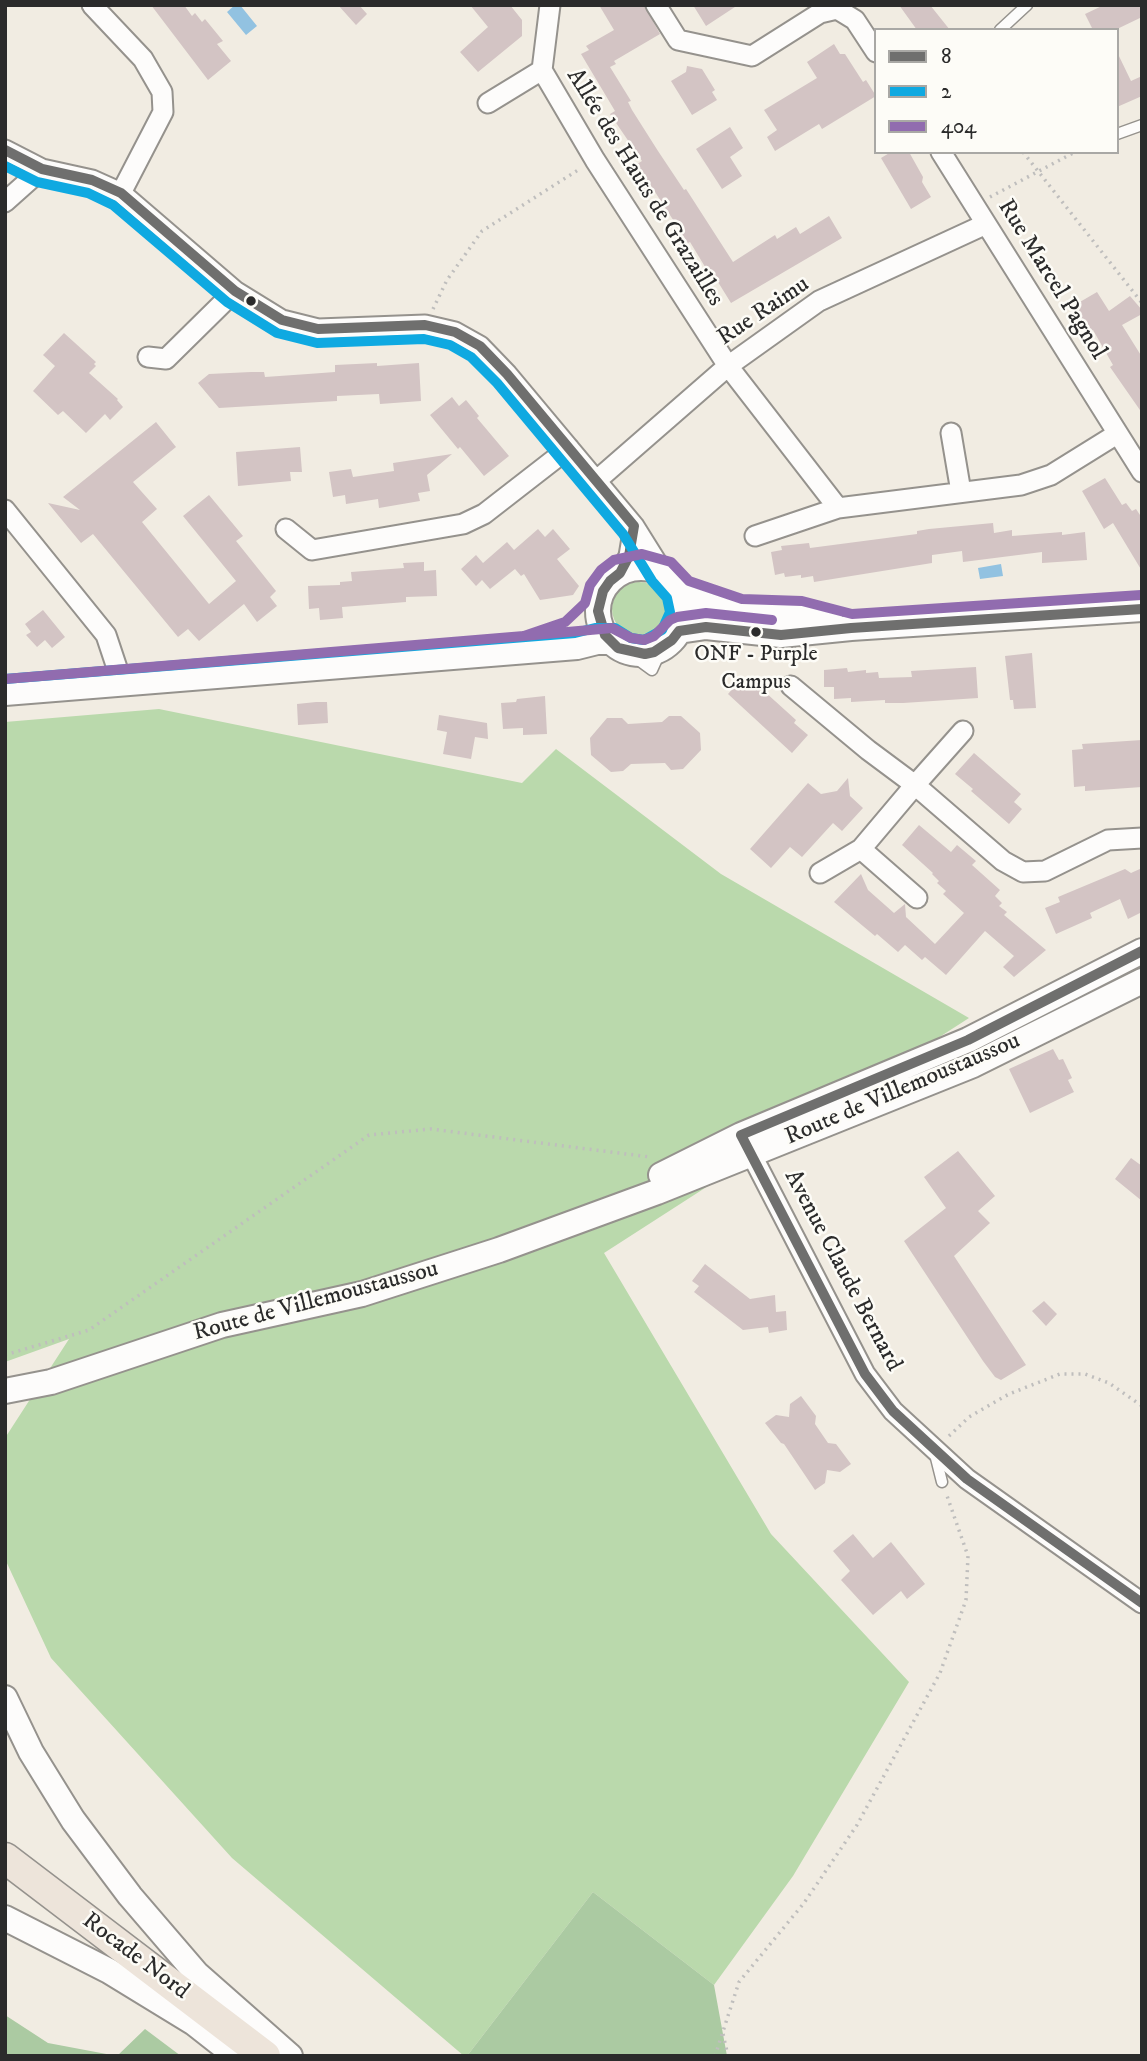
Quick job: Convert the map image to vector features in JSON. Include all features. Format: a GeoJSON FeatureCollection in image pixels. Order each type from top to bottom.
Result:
{"type":"FeatureCollection","features":[{"type":"Feature","properties":{"kind":"main road","name":"Rocade Nord"},"geometry":{"type":"LineString","coordinates":[[5,1858],[265,2056]]}},
{"type":"Feature","properties":{"kind":"street"},"geometry":{"type":"LineString","coordinates":[[92,5],[143,59],[162,92],[163,112],[121,193]]}},
{"type":"Feature","properties":{"kind":"street","name":"Allée des Hauts de Grazailles"},"geometry":{"type":"LineString","coordinates":[[550,5],[541,70],[595,160],[728,366]]}},
{"type":"Feature","properties":{"kind":"street"},"geometry":{"type":"LineString","coordinates":[[656,5],[678,40],[752,56],[820,13],[837,9],[855,20],[874,49]]}},
{"type":"Feature","properties":{"kind":"street","name":"Allée des Hauts de Grazailles"},"geometry":{"type":"LineString","coordinates":[[488,103],[541,70]]}},
{"type":"Feature","properties":{"kind":"street"},"geometry":{"type":"LineString","coordinates":[[5,150],[42,169],[92,180],[121,193],[235,291],[282,320],[318,329],[425,325],[454,332],[480,346],[507,374],[634,526],[672,583],[684,613],[671,640]]}},
{"type":"Feature","properties":{"kind":"street","name":"Rue Marcel Pagnol"},"geometry":{"type":"LineString","coordinates":[[942,154],[1142,472]]}},
{"type":"Feature","properties":{"kind":"street"},"geometry":{"type":"LineString","coordinates":[[5,202],[42,169]]}},
{"type":"Feature","properties":{"kind":"street","name":"Rue Raimu"},"geometry":{"type":"LineString","coordinates":[[596,481],[728,366],[820,301],[986,225]]}},
{"type":"Feature","properties":{"kind":"street"},"geometry":{"type":"LineString","coordinates":[[148,357],[166,359],[235,291]]}},
{"type":"Feature","properties":{"kind":"street"},"geometry":{"type":"LineString","coordinates":[[728,366],[838,508]]}},
{"type":"Feature","properties":{"kind":"street"},"geometry":{"type":"LineString","coordinates":[[951,433],[961,492]]}},
{"type":"Feature","properties":{"kind":"street"},"geometry":{"type":"LineString","coordinates":[[755,536],[838,508],[1021,485],[1051,475],[1117,434]]}},
{"type":"Feature","properties":{"kind":"street"},"geometry":{"type":"LineString","coordinates":[[286,529],[312,550],[463,524],[484,514],[569,448]]}},
{"type":"Feature","properties":{"kind":"street"},"geometry":{"type":"LineString","coordinates":[[5,510],[106,635],[122,683]]}},
{"type":"Feature","properties":{"kind":"street"},"geometry":{"type":"LineString","coordinates":[[619,647],[601,625],[598,611],[603,591],[620,573],[629,556],[634,526]]}},
{"type":"Feature","properties":{"kind":"street"},"geometry":{"type":"LineString","coordinates":[[620,573],[642,568],[740,613],[800,615],[851,628]]}},
{"type":"Feature","properties":{"kind":"street"},"geometry":{"type":"LineString","coordinates":[[5,693],[527,650],[619,647],[645,654],[671,640],[706,627],[781,635],[851,628],[1142,610]]}},
{"type":"Feature","properties":{"kind":"street"},"geometry":{"type":"LineString","coordinates":[[527,650],[572,634],[598,611]]}},
{"type":"Feature","properties":{"kind":"street"},"geometry":{"type":"LineString","coordinates":[[791,686],[915,785],[1003,861],[1023,872],[1045,871],[1108,840],[1142,838]]}},
{"type":"Feature","properties":{"kind":"street"},"geometry":{"type":"LineString","coordinates":[[820,873],[861,849],[964,731]]}},
{"type":"Feature","properties":{"kind":"street"},"geometry":{"type":"LineString","coordinates":[[861,849],[917,898]]}},
{"type":"Feature","properties":{"kind":"street","name":"Route de Villemoustaussou"},"geometry":{"type":"LineString","coordinates":[[5,1391],[51,1382],[222,1325],[362,1294],[499,1250],[657,1192],[746,1144],[968,1040],[1142,951]]}},
{"type":"Feature","properties":{"kind":"street","name":"Route de Villemoustaussou"},"geometry":{"type":"LineString","coordinates":[[580,1219],[687,1161],[746,1144],[973,1065],[1142,981]]}},
{"type":"Feature","properties":{"kind":"street","name":"Avenue Claude Bernard"},"geometry":{"type":"LineString","coordinates":[[746,1144],[865,1374],[893,1411],[967,1479],[1142,1603]]}},
{"type":"Feature","properties":{"kind":"street","name":"Route de Villemoustaussou"},"geometry":{"type":"LineString","coordinates":[[5,1409],[51,1382]]}},
{"type":"Feature","properties":{"kind":"street"},"geometry":{"type":"LineString","coordinates":[[5,1699],[31,1752],[73,1820],[130,1896],[197,1974],[290,2056]]}},
{"type":"Feature","properties":{"kind":"street"},"geometry":{"type":"LineString","coordinates":[[5,1918],[109,1971],[194,2024],[236,2056]]}},
{"type":"Feature","properties":{"kind":"lane"},"geometry":{"type":"LineString","coordinates":[[1002,28],[1027,5]]}},
{"type":"Feature","properties":{"kind":"lane"},"geometry":{"type":"LineString","coordinates":[[1119,134],[1142,125]]}},
{"type":"Feature","properties":{"kind":"lane"},"geometry":{"type":"LineString","coordinates":[[934,1450],[942,1482]]}},
{"type":"Feature","properties":{"kind":"path"},"geometry":{"type":"LineString","coordinates":[[1025,154],[1142,303]]}},
{"type":"Feature","properties":{"kind":"path"},"geometry":{"type":"LineString","coordinates":[[976,204],[1072,154]]}},
{"type":"Feature","properties":{"kind":"path"},"geometry":{"type":"LineString","coordinates":[[425,325],[447,280],[482,231],[595,160]]}},
{"type":"Feature","properties":{"kind":"path"},"geometry":{"type":"LineString","coordinates":[[5,1356],[89,1330],[369,1135],[431,1129],[687,1161]]}},
{"type":"Feature","properties":{"kind":"path"},"geometry":{"type":"LineString","coordinates":[[934,1450],[969,1417],[1009,1394],[1060,1374],[1085,1374],[1109,1383],[1142,1406]]}},
{"type":"Feature","properties":{"kind":"path"},"geometry":{"type":"LineString","coordinates":[[715,2056],[739,1982],[804,1903],[856,1825],[940,1672],[966,1600],[968,1556],[942,1482]]}},
{"type":"Feature","properties":{"kind":"path"},"geometry":{"type":"LineString","coordinates":[[723,2032],[728,2056]]}},
{"type":"Feature","properties":{"kind":"green space"},"geometry":{"type":"Polygon","coordinates":[[[644,582],[654,586],[662,594],[666,609],[662,624],[654,632],[634,636],[624,632],[616,624],[612,604],[616,594],[624,586],[644,582]]]}},
{"type":"Feature","properties":{"kind":"green space"},"geometry":{"type":"Polygon","coordinates":[[[159,709],[522,783],[556,749],[721,874],[969,1018],[604,1253],[771,1534],[909,1682],[793,1876],[714,1985],[593,1892],[467,2056],[464,2056],[232,1858],[51,1658],[5,1559],[5,1438],[69,1339],[5,1362],[5,722],[159,709]]]}},
{"type":"Feature","properties":{"kind":"green space"},"geometry":{"type":"Polygon","coordinates":[[[593,1892],[714,1985],[727,2056],[467,2056],[593,1892]]]}},
{"type":"Feature","properties":{"kind":"green space"},"geometry":{"type":"Polygon","coordinates":[[[5,2015],[48,2043],[117,2056],[5,2056],[5,2015]]]}},
{"type":"Feature","properties":{"kind":"green space"},"geometry":{"type":"Polygon","coordinates":[[[145,2029],[181,2056],[117,2056],[145,2029]]]}},
{"type":"Feature","properties":{"kind":"water"},"geometry":{"type":"Polygon","coordinates":[[[235,5],[240,5],[257,26],[246,35],[227,12],[235,5]]]}},
{"type":"Feature","properties":{"kind":"water"},"geometry":{"type":"Polygon","coordinates":[[[1001,564],[1003,576],[980,579],[978,568],[1001,564]]]}},
{"type":"Feature","properties":{"kind":"building"},"geometry":{"type":"Polygon","coordinates":[[[151,5],[184,5],[192,16],[195,13],[202,22],[205,19],[223,41],[217,44],[231,61],[208,80],[151,5]]]}},
{"type":"Feature","properties":{"kind":"building"},"geometry":{"type":"Polygon","coordinates":[[[338,5],[359,5],[367,14],[356,25],[338,5]]]}},
{"type":"Feature","properties":{"kind":"building"},"geometry":{"type":"Polygon","coordinates":[[[470,5],[510,5],[522,20],[522,36],[478,72],[460,52],[488,27],[470,5]]]}},
{"type":"Feature","properties":{"kind":"building"},"geometry":{"type":"Polygon","coordinates":[[[599,5],[644,5],[660,34],[614,61],[616,64],[610,67],[631,101],[628,102],[632,110],[733,262],[775,235],[777,239],[796,227],[800,234],[829,216],[842,238],[731,303],[637,164],[642,161],[610,114],[615,111],[581,54],[589,50],[586,46],[614,30],[599,5]]]}},
{"type":"Feature","properties":{"kind":"building"},"geometry":{"type":"Polygon","coordinates":[[[693,5],[738,5],[706,26],[693,5]]]}},
{"type":"Feature","properties":{"kind":"building"},"geometry":{"type":"Polygon","coordinates":[[[899,5],[930,5],[948,28],[916,28],[899,5]]]}},
{"type":"Feature","properties":{"kind":"building"},"geometry":{"type":"Polygon","coordinates":[[[1104,5],[1142,5],[1142,17],[1119,28],[1092,28],[1085,14],[1104,5]]]}},
{"type":"Feature","properties":{"kind":"building"},"geometry":{"type":"Polygon","coordinates":[[[834,44],[840,54],[845,54],[863,82],[866,80],[874,97],[822,129],[819,124],[775,151],[767,137],[777,130],[764,110],[817,78],[807,62],[834,44]]]}},
{"type":"Feature","properties":{"kind":"building"},"geometry":{"type":"Polygon","coordinates":[[[1119,56],[1131,81],[1142,76],[1142,96],[1119,106],[1119,56]]]}},
{"type":"Feature","properties":{"kind":"building"},"geometry":{"type":"Polygon","coordinates":[[[687,66],[702,69],[715,90],[712,92],[717,100],[692,115],[671,81],[686,72],[687,66]]]}},
{"type":"Feature","properties":{"kind":"building"},"geometry":{"type":"Polygon","coordinates":[[[730,127],[743,148],[730,157],[742,176],[722,189],[696,149],[730,127]]]}},
{"type":"Feature","properties":{"kind":"building"},"geometry":{"type":"Polygon","coordinates":[[[888,154],[910,154],[931,197],[911,209],[881,158],[888,154]]]}},
{"type":"Feature","properties":{"kind":"building"},"geometry":{"type":"Polygon","coordinates":[[[1097,292],[1109,311],[1130,296],[1142,310],[1142,314],[1122,325],[1142,357],[1142,413],[1110,367],[1113,365],[1093,330],[1090,332],[1073,306],[1097,292]]]}},
{"type":"Feature","properties":{"kind":"building"},"geometry":{"type":"Polygon","coordinates":[[[64,333],[96,362],[96,366],[89,373],[118,399],[123,407],[110,420],[105,414],[86,433],[63,411],[58,415],[33,391],[55,366],[43,355],[64,333]]]}},
{"type":"Feature","properties":{"kind":"building"},"geometry":{"type":"Polygon","coordinates":[[[377,363],[377,366],[419,363],[421,401],[380,404],[379,394],[337,396],[337,401],[219,408],[198,383],[209,374],[264,372],[265,377],[335,372],[335,365],[377,363]]]}},
{"type":"Feature","properties":{"kind":"building"},"geometry":{"type":"Polygon","coordinates":[[[452,397],[459,406],[466,400],[479,416],[477,418],[509,456],[484,476],[430,415],[452,397]]]}},
{"type":"Feature","properties":{"kind":"building"},"geometry":{"type":"Polygon","coordinates":[[[156,422],[176,447],[133,482],[157,509],[142,522],[209,604],[236,581],[183,516],[209,495],[243,536],[236,541],[276,591],[270,597],[277,606],[257,622],[244,604],[199,641],[188,629],[178,637],[93,534],[81,543],[48,503],[80,510],[63,497],[156,422]]]}},
{"type":"Feature","properties":{"kind":"building"},"geometry":{"type":"Polygon","coordinates":[[[300,447],[302,472],[290,472],[291,481],[238,486],[236,452],[300,447]]]}},
{"type":"Feature","properties":{"kind":"building"},"geometry":{"type":"Polygon","coordinates":[[[452,454],[427,475],[430,491],[418,493],[420,501],[379,508],[378,499],[346,504],[345,495],[333,497],[329,472],[351,469],[353,477],[394,471],[393,463],[452,454]]]}},
{"type":"Feature","properties":{"kind":"building"},"geometry":{"type":"Polygon","coordinates":[[[1105,478],[1122,505],[1126,503],[1132,511],[1136,509],[1142,518],[1142,571],[1113,523],[1104,529],[1082,491],[1105,478]]]}},
{"type":"Feature","properties":{"kind":"building"},"geometry":{"type":"Polygon","coordinates":[[[993,523],[994,533],[1012,530],[1012,536],[1085,532],[1087,560],[1042,563],[1042,552],[963,562],[962,551],[932,555],[932,563],[814,582],[813,576],[801,578],[801,575],[785,577],[784,573],[775,575],[771,552],[782,550],[781,546],[809,543],[810,548],[917,534],[917,531],[929,529],[993,523]]]}},
{"type":"Feature","properties":{"kind":"building"},"geometry":{"type":"Polygon","coordinates":[[[538,529],[545,537],[553,529],[570,549],[557,559],[579,586],[573,595],[540,600],[524,574],[521,576],[515,569],[490,589],[482,580],[476,586],[461,569],[476,555],[483,563],[507,542],[514,550],[538,529]]]}},
{"type":"Feature","properties":{"kind":"building"},"geometry":{"type":"Polygon","coordinates":[[[424,562],[424,571],[436,570],[437,596],[406,597],[406,602],[342,607],[343,618],[320,620],[319,608],[309,609],[308,586],[340,585],[340,582],[352,581],[351,572],[404,568],[403,563],[424,562]]]}},
{"type":"Feature","properties":{"kind":"building"},"geometry":{"type":"Polygon","coordinates":[[[43,610],[65,637],[52,648],[45,640],[37,647],[26,635],[31,632],[25,624],[43,610]]]}},
{"type":"Feature","properties":{"kind":"building"},"geometry":{"type":"Polygon","coordinates":[[[1032,653],[1036,708],[1014,709],[1013,700],[1010,700],[1005,656],[1032,653]]]}},
{"type":"Feature","properties":{"kind":"building"},"geometry":{"type":"Polygon","coordinates":[[[976,667],[978,698],[903,703],[885,703],[885,700],[851,702],[851,698],[834,699],[834,687],[824,687],[824,670],[866,670],[866,673],[878,672],[879,678],[912,677],[911,671],[976,667]]]}},
{"type":"Feature","properties":{"kind":"building"},"geometry":{"type":"Polygon","coordinates":[[[742,678],[751,686],[754,682],[796,720],[794,723],[808,735],[792,753],[728,694],[742,678]]]}},
{"type":"Feature","properties":{"kind":"building"},"geometry":{"type":"Polygon","coordinates":[[[545,696],[547,734],[523,735],[523,728],[503,729],[501,703],[545,696]]]}},
{"type":"Feature","properties":{"kind":"building"},"geometry":{"type":"Polygon","coordinates":[[[327,702],[328,723],[298,725],[297,704],[327,702]]]}},
{"type":"Feature","properties":{"kind":"building"},"geometry":{"type":"Polygon","coordinates":[[[439,715],[487,723],[488,739],[475,737],[471,759],[443,754],[447,732],[437,730],[439,715]]]}},
{"type":"Feature","properties":{"kind":"building"},"geometry":{"type":"Polygon","coordinates":[[[669,716],[681,716],[700,733],[701,750],[683,769],[671,770],[665,763],[631,764],[623,771],[611,772],[591,755],[590,738],[607,718],[622,718],[628,724],[662,722],[669,716]]]}},
{"type":"Feature","properties":{"kind":"building"},"geometry":{"type":"Polygon","coordinates":[[[1142,740],[1142,787],[1085,791],[1085,786],[1074,787],[1072,750],[1083,749],[1082,744],[1142,740]]]}},
{"type":"Feature","properties":{"kind":"building"},"geometry":{"type":"Polygon","coordinates":[[[974,753],[1021,794],[1014,802],[1022,809],[1009,824],[955,774],[974,753]]]}},
{"type":"Feature","properties":{"kind":"building"},"geometry":{"type":"Polygon","coordinates":[[[848,778],[850,796],[863,808],[842,831],[833,823],[802,857],[790,847],[771,868],[750,849],[808,783],[821,794],[837,791],[848,778]]]}},
{"type":"Feature","properties":{"kind":"building"},"geometry":{"type":"Polygon","coordinates":[[[919,825],[951,852],[957,845],[976,861],[972,865],[1000,890],[995,896],[1002,903],[999,906],[1007,912],[1004,915],[1046,950],[1014,977],[1003,967],[1014,956],[985,931],[946,975],[925,957],[922,960],[905,945],[898,952],[834,902],[861,874],[868,890],[894,913],[905,904],[906,917],[935,944],[964,913],[943,894],[946,891],[937,883],[939,881],[933,873],[902,845],[919,825]]]}},
{"type":"Feature","properties":{"kind":"building"},"geometry":{"type":"Polygon","coordinates":[[[1142,868],[1142,912],[1128,919],[1120,899],[1090,913],[1092,918],[1056,934],[1045,908],[1060,902],[1058,897],[1125,869],[1131,873],[1142,868]]]}},
{"type":"Feature","properties":{"kind":"building"},"geometry":{"type":"Polygon","coordinates":[[[1053,1049],[1059,1060],[1063,1059],[1072,1078],[1068,1080],[1074,1092],[1030,1113],[1009,1069],[1053,1049]]]}},
{"type":"Feature","properties":{"kind":"building"},"geometry":{"type":"Polygon","coordinates":[[[958,1151],[995,1196],[978,1211],[990,1223],[954,1256],[1026,1365],[1001,1380],[995,1377],[983,1361],[904,1241],[946,1208],[924,1177],[958,1151]]]}},
{"type":"Feature","properties":{"kind":"building"},"geometry":{"type":"Polygon","coordinates":[[[1131,1158],[1142,1166],[1142,1201],[1115,1179],[1131,1158]]]}},
{"type":"Feature","properties":{"kind":"building"},"geometry":{"type":"Polygon","coordinates":[[[705,1264],[750,1299],[775,1295],[776,1312],[786,1311],[787,1330],[769,1333],[768,1327],[743,1330],[694,1292],[699,1286],[692,1281],[705,1264]]]}},
{"type":"Feature","properties":{"kind":"building"},"geometry":{"type":"Polygon","coordinates":[[[1044,1301],[1057,1314],[1046,1326],[1032,1311],[1044,1301]]]}},
{"type":"Feature","properties":{"kind":"building"},"geometry":{"type":"Polygon","coordinates":[[[801,1396],[816,1416],[815,1424],[828,1443],[836,1444],[851,1464],[840,1472],[827,1470],[825,1483],[815,1490],[784,1444],[765,1423],[776,1415],[789,1417],[790,1404],[801,1396]]]}},
{"type":"Feature","properties":{"kind":"building"},"geometry":{"type":"Polygon","coordinates":[[[853,1534],[873,1558],[891,1542],[925,1584],[907,1599],[901,1591],[873,1615],[841,1580],[850,1571],[833,1551],[853,1534]]]}},
{"type":"Feature","properties":{"kind":"transit line","name":"8"},"geometry":{"type":"LineString","coordinates":[[5,150],[42,169],[92,180],[121,193],[235,291],[282,320],[318,329],[425,325],[455,332],[480,346],[507,374],[634,526],[629,556],[620,573],[603,591],[598,611],[605,635],[618,648],[645,654],[654,652],[672,640],[679,631],[706,627],[781,635],[1142,609]]}},
{"type":"Feature","properties":{"kind":"transit line","name":"2"},"geometry":{"type":"LineString","coordinates":[[5,166],[37,182],[88,193],[113,205],[227,302],[277,333],[317,343],[424,339],[450,345],[471,357],[497,383],[623,534],[652,581],[667,598],[670,612],[662,630],[644,640],[631,638],[615,628],[595,628],[575,633],[5,679]]}},
{"type":"Feature","properties":{"kind":"transit line","name":"404"},"geometry":{"type":"LineString","coordinates":[[5,679],[524,636],[565,622],[585,603],[590,585],[601,570],[614,560],[642,554],[671,562],[689,581],[742,599],[802,601],[852,614],[1141,595]]}},
{"type":"Feature","properties":{"kind":"transit line","name":"404"},"geometry":{"type":"LineString","coordinates":[[523,636],[612,628],[631,638],[644,640],[654,636],[670,620],[677,617],[706,613],[772,620]]}},
{"type":"Feature","properties":{"kind":"transit line","name":"8"},"geometry":{"type":"LineString","coordinates":[[1142,951],[968,1040],[741,1135],[865,1374],[893,1411],[967,1479],[1142,1603]]}},
{"type":"Feature","properties":{"kind":"place","name":"ONF - Purple Campus"},"geometry":{"type":"Point","coordinates":[756,632]}}]}
